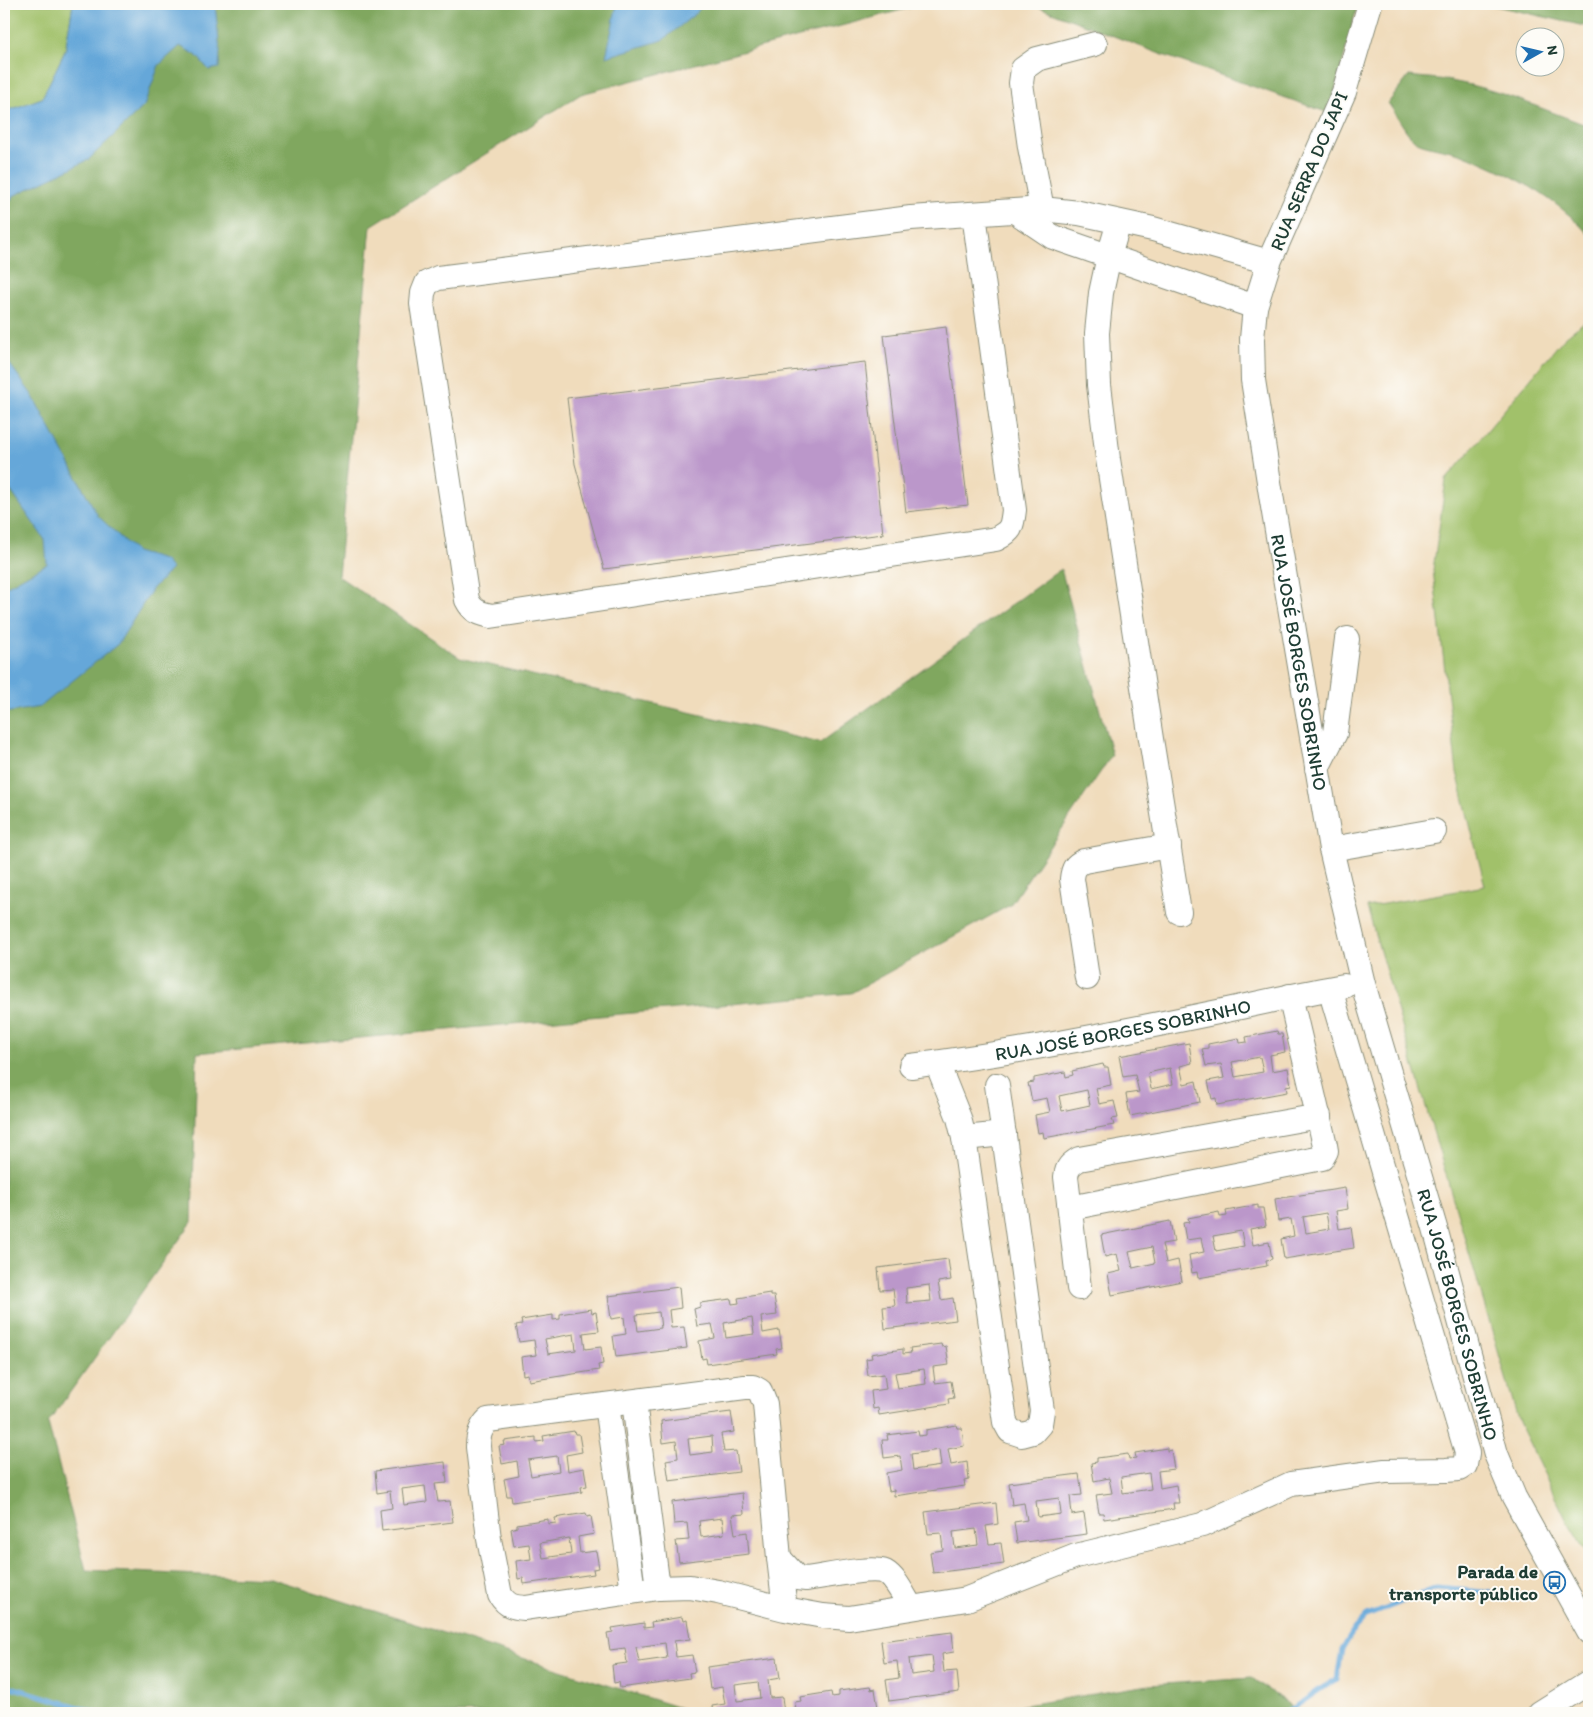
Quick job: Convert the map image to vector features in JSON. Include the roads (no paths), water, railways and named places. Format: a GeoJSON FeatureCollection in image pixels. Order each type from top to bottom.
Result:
{"type":"FeatureCollection","features":[{"type":"Feature","properties":{"kind":"street","name":"RUA SERRA DO JAPI"},"geometry":{"type":"LineString","coordinates":[[1252,339],[1255,307],[1269,262],[1344,92],[1370,4]]}},
{"type":"Feature","properties":{"kind":"street"},"geometry":{"type":"LineString","coordinates":[[1042,209],[1030,147],[1021,83],[1023,69],[1037,59],[1096,44]]}},
{"type":"Feature","properties":{"kind":"street"},"geometry":{"type":"LineString","coordinates":[[974,214],[1014,510],[1012,524],[1008,532],[996,539],[491,616],[479,613],[471,608],[467,600],[422,304],[423,293],[427,283],[438,278],[911,218],[1042,209],[1079,213],[1153,229],[1269,262]]}},
{"type":"Feature","properties":{"kind":"street"},"geometry":{"type":"LineString","coordinates":[[1016,212],[1053,237],[1255,307]]}},
{"type":"Feature","properties":{"kind":"street"},"geometry":{"type":"LineString","coordinates":[[1119,222],[1108,256],[1101,293],[1097,333],[1099,385],[1111,478],[1179,912]]}},
{"type":"Feature","properties":{"kind":"street","name":"RUA JOSÉ BORGES SOBRINHO"},"geometry":{"type":"LineString","coordinates":[[1252,339],[1253,380],[1317,768],[1331,849],[1363,984],[1434,1228],[1496,1454],[1514,1497],[1589,1632]]}},
{"type":"Feature","properties":{"kind":"street"},"geometry":{"type":"LineString","coordinates":[[1317,768],[1335,733],[1347,639]]}},
{"type":"Feature","properties":{"kind":"street"},"geometry":{"type":"LineString","coordinates":[[1331,849],[1434,831]]}},
{"type":"Feature","properties":{"kind":"street"},"geometry":{"type":"LineString","coordinates":[[1087,978],[1072,879],[1072,871],[1076,864],[1168,846]]}},
{"type":"Feature","properties":{"kind":"street","name":"RUA JOSÉ BORGES SOBRINHO"},"geometry":{"type":"LineString","coordinates":[[911,1066],[1054,1043],[1290,996],[1363,984]]}},
{"type":"Feature","properties":{"kind":"street"},"geometry":{"type":"LineString","coordinates":[[785,1609],[765,1404],[760,1391],[753,1387],[745,1387],[488,1420],[482,1426],[478,1436],[478,1447],[488,1539],[500,1595],[505,1603],[526,1608],[633,1591],[690,1587],[785,1609],[823,1616],[849,1618],[967,1599],[1076,1556],[1202,1525],[1291,1484],[1385,1471],[1459,1469],[1465,1465],[1467,1453],[1330,989]]}},
{"type":"Feature","properties":{"kind":"street"},"geometry":{"type":"LineString","coordinates":[[1070,1208],[1322,1158],[1326,1152],[1325,1145],[1290,996]]}},
{"type":"Feature","properties":{"kind":"street"},"geometry":{"type":"LineString","coordinates":[[937,1063],[959,1118],[964,1138],[1005,1422],[1010,1431],[1022,1435],[1033,1432],[1040,1424],[1042,1411],[997,1085]]}},
{"type":"Feature","properties":{"kind":"street"},"geometry":{"type":"LineString","coordinates":[[1079,1288],[1066,1177],[1067,1170],[1071,1164],[1079,1159],[1318,1116]]}},
{"type":"Feature","properties":{"kind":"street"},"geometry":{"type":"LineString","coordinates":[[964,1138],[1004,1134]]}},
{"type":"Feature","properties":{"kind":"street"},"geometry":{"type":"LineString","coordinates":[[634,1402],[658,1588]]}},
{"type":"Feature","properties":{"kind":"street"},"geometry":{"type":"LineString","coordinates":[[607,1405],[633,1591]]}},
{"type":"Feature","properties":{"kind":"street"},"geometry":{"type":"LineString","coordinates":[[779,1558],[797,1578],[806,1579],[874,1570],[886,1573],[896,1584],[911,1607]]}},
{"type":"Feature","properties":{"kind":"street"},"geometry":{"type":"LineString","coordinates":[[1540,1713],[1589,1682]]}},
{"type":"Feature","properties":{"kind":"water"},"geometry":{"type":"Polygon","coordinates":[[[73,4],[215,4],[220,51],[219,68],[209,70],[196,55],[180,46],[159,65],[144,106],[88,160],[15,195],[4,209],[4,112],[42,98],[65,51],[73,4]]]}},
{"type":"Feature","properties":{"kind":"water"},"geometry":{"type":"Polygon","coordinates":[[[617,4],[704,4],[695,14],[663,40],[606,57],[617,4]]]}},
{"type":"Feature","properties":{"kind":"water"},"geometry":{"type":"Polygon","coordinates":[[[4,356],[32,395],[98,516],[136,552],[164,560],[172,569],[153,588],[118,644],[40,707],[4,713],[4,588],[47,564],[45,540],[4,481],[4,356]]]}},
{"type":"Feature","properties":{"kind":"waterway"},"geometry":{"type":"LineString","coordinates":[[1282,1713],[1297,1706],[1337,1679],[1342,1650],[1354,1630],[1367,1616],[1436,1588],[1496,1593]]}},
{"type":"Feature","properties":{"kind":"waterway"},"geometry":{"type":"LineString","coordinates":[[4,1685],[99,1713]]}},
{"type":"Feature","properties":{"kind":"place","name":"Parada de transporte público"},"geometry":{"type":"Point","coordinates":[1554,1582]}}]}
